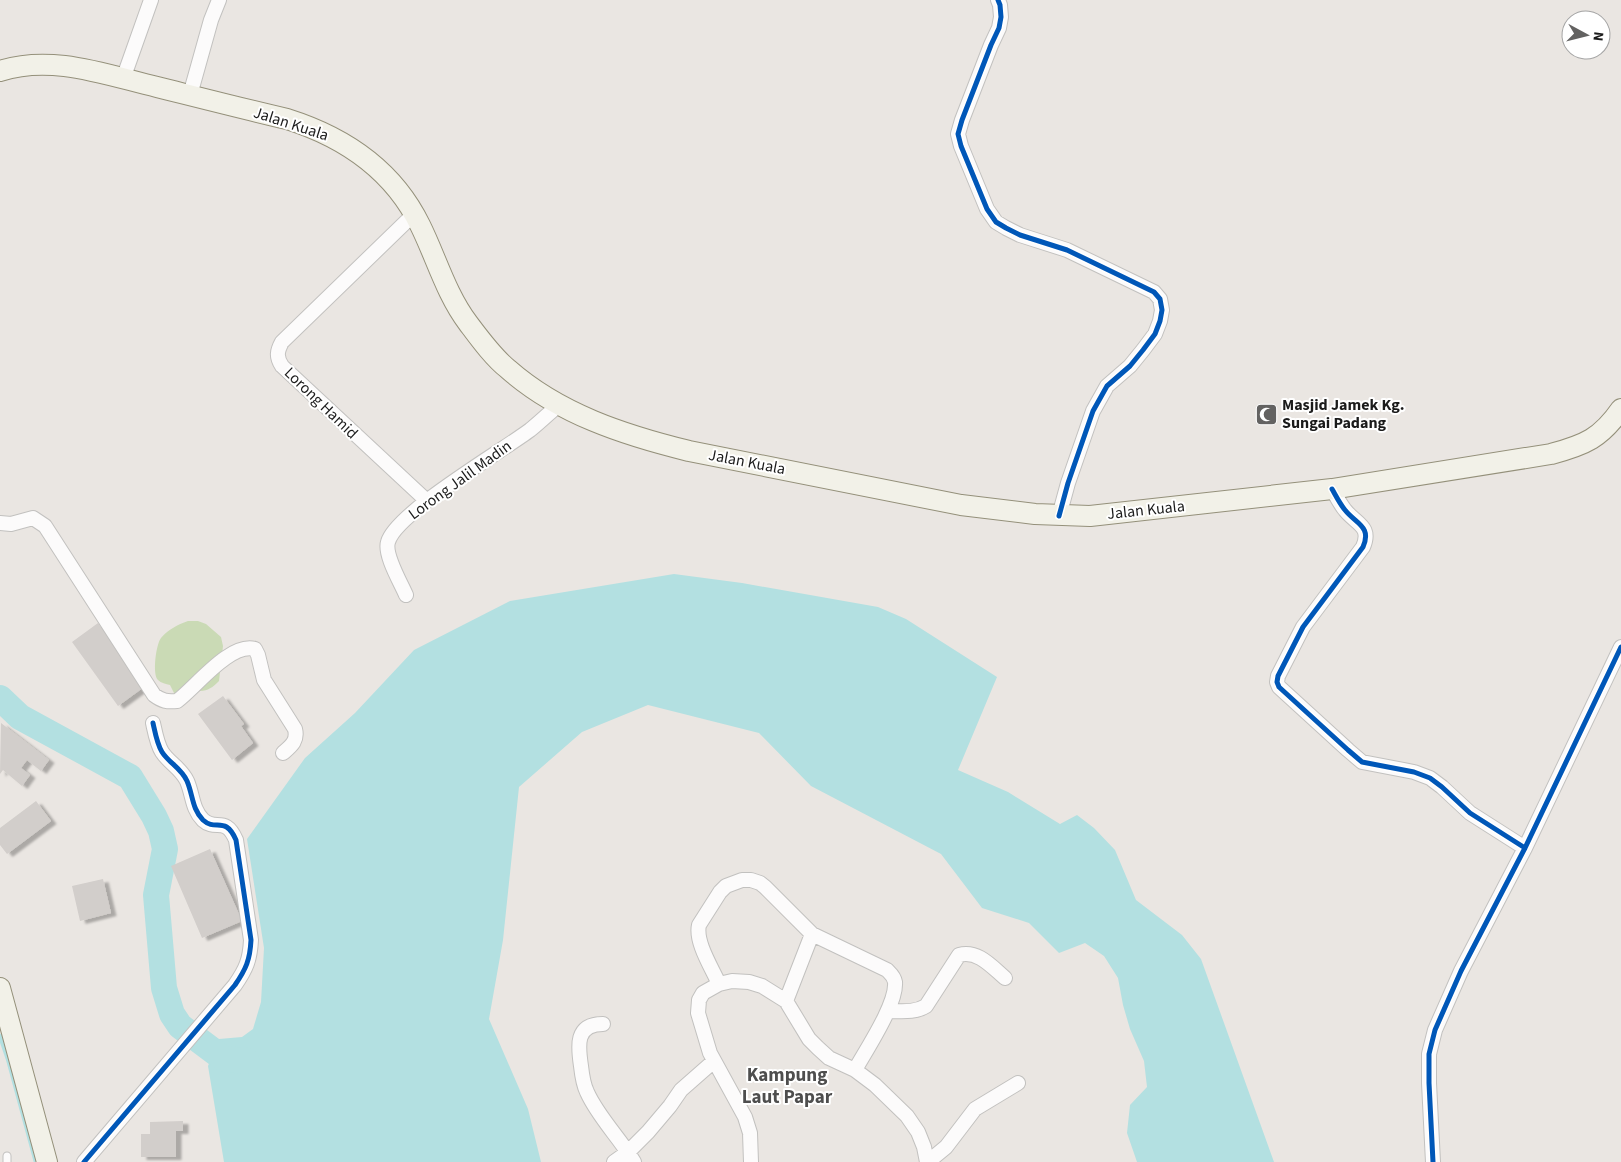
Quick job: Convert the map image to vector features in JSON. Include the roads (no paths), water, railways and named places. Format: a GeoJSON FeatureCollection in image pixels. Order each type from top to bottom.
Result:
{"type":"FeatureCollection","features":[{"type":"Feature","properties":{"kind":"main road","name":"Jalan Kuala"},"geometry":{"type":"LineString","coordinates":[[0,71],[15,66],[38,63],[84,69],[287,119],[332,136],[370,162],[406,201],[420,225],[439,272],[466,322],[506,369],[559,405],[614,430],[651,442],[689,451],[961,505],[1059,516],[1090,516],[1332,489],[1551,454],[1577,447],[1598,435],[1621,409]]}},
{"type":"Feature","properties":{"kind":"main road"},"geometry":{"type":"LineString","coordinates":[[0,988],[47,1162]]}},
{"type":"Feature","properties":{"kind":"street"},"geometry":{"type":"LineString","coordinates":[[123,79],[151,0]]}},
{"type":"Feature","properties":{"kind":"street"},"geometry":{"type":"LineString","coordinates":[[190,95],[211,20],[219,0]]}},
{"type":"Feature","properties":{"kind":"street"},"geometry":{"type":"LineString","coordinates":[[998,0],[1001,17],[999,28],[990,46],[958,134],[961,146],[987,209],[996,222],[1020,235],[1074,253],[1154,292],[1160,299],[1162,310],[1155,334],[1130,366],[1107,386],[1093,411],[1068,483],[1059,516]]}},
{"type":"Feature","properties":{"kind":"street","name":"Lorong Hamid"},"geometry":{"type":"LineString","coordinates":[[414,214],[282,342],[277,350],[278,359],[282,366],[427,501]]}},
{"type":"Feature","properties":{"kind":"street","name":"Lorong Jalil Madin"},"geometry":{"type":"LineString","coordinates":[[406,596],[389,557],[387,544],[391,535],[427,501],[530,430],[559,405]]}},
{"type":"Feature","properties":{"kind":"street"},"geometry":{"type":"LineString","coordinates":[[1332,489],[1345,510],[1364,528],[1366,540],[1363,547],[1303,627],[1278,676],[1278,682],[1282,691],[1362,762],[1414,772],[1430,778],[1470,813],[1524,848]]}},
{"type":"Feature","properties":{"kind":"street"},"geometry":{"type":"LineString","coordinates":[[0,523],[11,524],[33,518],[45,526],[154,695],[161,700],[177,701],[237,650],[255,649],[264,680],[296,733],[292,746],[283,754]]}},
{"type":"Feature","properties":{"kind":"street"},"geometry":{"type":"LineString","coordinates":[[1433,1162],[1429,1054],[1435,1030],[1461,971],[1524,848],[1621,647]]}},
{"type":"Feature","properties":{"kind":"street"},"geometry":{"type":"LineString","coordinates":[[84,1162],[235,985],[248,963],[251,940],[236,840],[232,831],[226,826],[208,824],[195,810],[187,782],[181,771],[162,751],[152,722]]}},
{"type":"Feature","properties":{"kind":"street"},"geometry":{"type":"LineString","coordinates":[[719,984],[700,941],[698,931],[701,920],[726,886],[742,880],[760,883],[781,901],[812,934],[887,970],[893,975],[895,984],[888,1011],[855,1070]]}},
{"type":"Feature","properties":{"kind":"street"},"geometry":{"type":"LineString","coordinates":[[786,1001],[812,934]]}},
{"type":"Feature","properties":{"kind":"street"},"geometry":{"type":"LineString","coordinates":[[888,1011],[913,1011],[920,1010],[926,1006],[959,955],[965,953],[977,956],[1005,978]]}},
{"type":"Feature","properties":{"kind":"street"},"geometry":{"type":"LineString","coordinates":[[751,1162],[750,1133],[746,1117],[710,1053],[698,1012],[697,1006],[703,994],[719,984],[732,981],[749,982],[762,986],[786,1001],[809,1039],[818,1048],[829,1058],[855,1070],[875,1085],[907,1116],[918,1132],[928,1162],[946,1147],[975,1108],[1018,1083]]}},
{"type":"Feature","properties":{"kind":"street"},"geometry":{"type":"LineString","coordinates":[[602,1024],[588,1027],[580,1037],[578,1047],[582,1079],[587,1092],[631,1157]]}},
{"type":"Feature","properties":{"kind":"street"},"geometry":{"type":"LineString","coordinates":[[614,1162],[631,1157],[681,1090],[714,1061]]}},
{"type":"Feature","properties":{"kind":"water"},"geometry":{"type":"Polygon","coordinates":[[[674,574],[742,583],[878,607],[906,619],[997,677],[958,770],[1008,792],[1060,824],[1077,815],[1094,828],[1115,850],[1136,900],[1182,935],[1201,959],[1274,1162],[1137,1162],[1127,1133],[1130,1105],[1147,1087],[1144,1061],[1130,1029],[1118,978],[1104,956],[1085,943],[1059,953],[1029,923],[982,908],[941,854],[811,786],[759,733],[648,705],[582,732],[519,787],[503,940],[489,1019],[528,1109],[541,1162],[224,1162],[208,1066],[219,1039],[242,1037],[253,1029],[261,1002],[264,948],[247,839],[305,758],[355,713],[414,650],[510,601],[674,574]]]}},
{"type":"Feature","properties":{"kind":"waterway"},"geometry":{"type":"LineString","coordinates":[[0,698],[20,717],[130,777],[154,816],[161,831],[165,849],[156,895],[164,988],[172,1014],[180,1026],[224,1059],[247,1061]]}},
{"type":"Feature","properties":{"kind":"waterway"},"geometry":{"type":"LineString","coordinates":[[0,1036],[36,1162]]}},
{"type":"Feature","properties":{"kind":"place","name":"Masjid Jamek Kg. Sungai Padang"},"geometry":{"type":"Point","coordinates":[1266,414]}},
{"type":"Feature","properties":{"kind":"district","name":"Kampung Laut Papar"},"geometry":{"type":"Point","coordinates":[787,1086]}}]}
